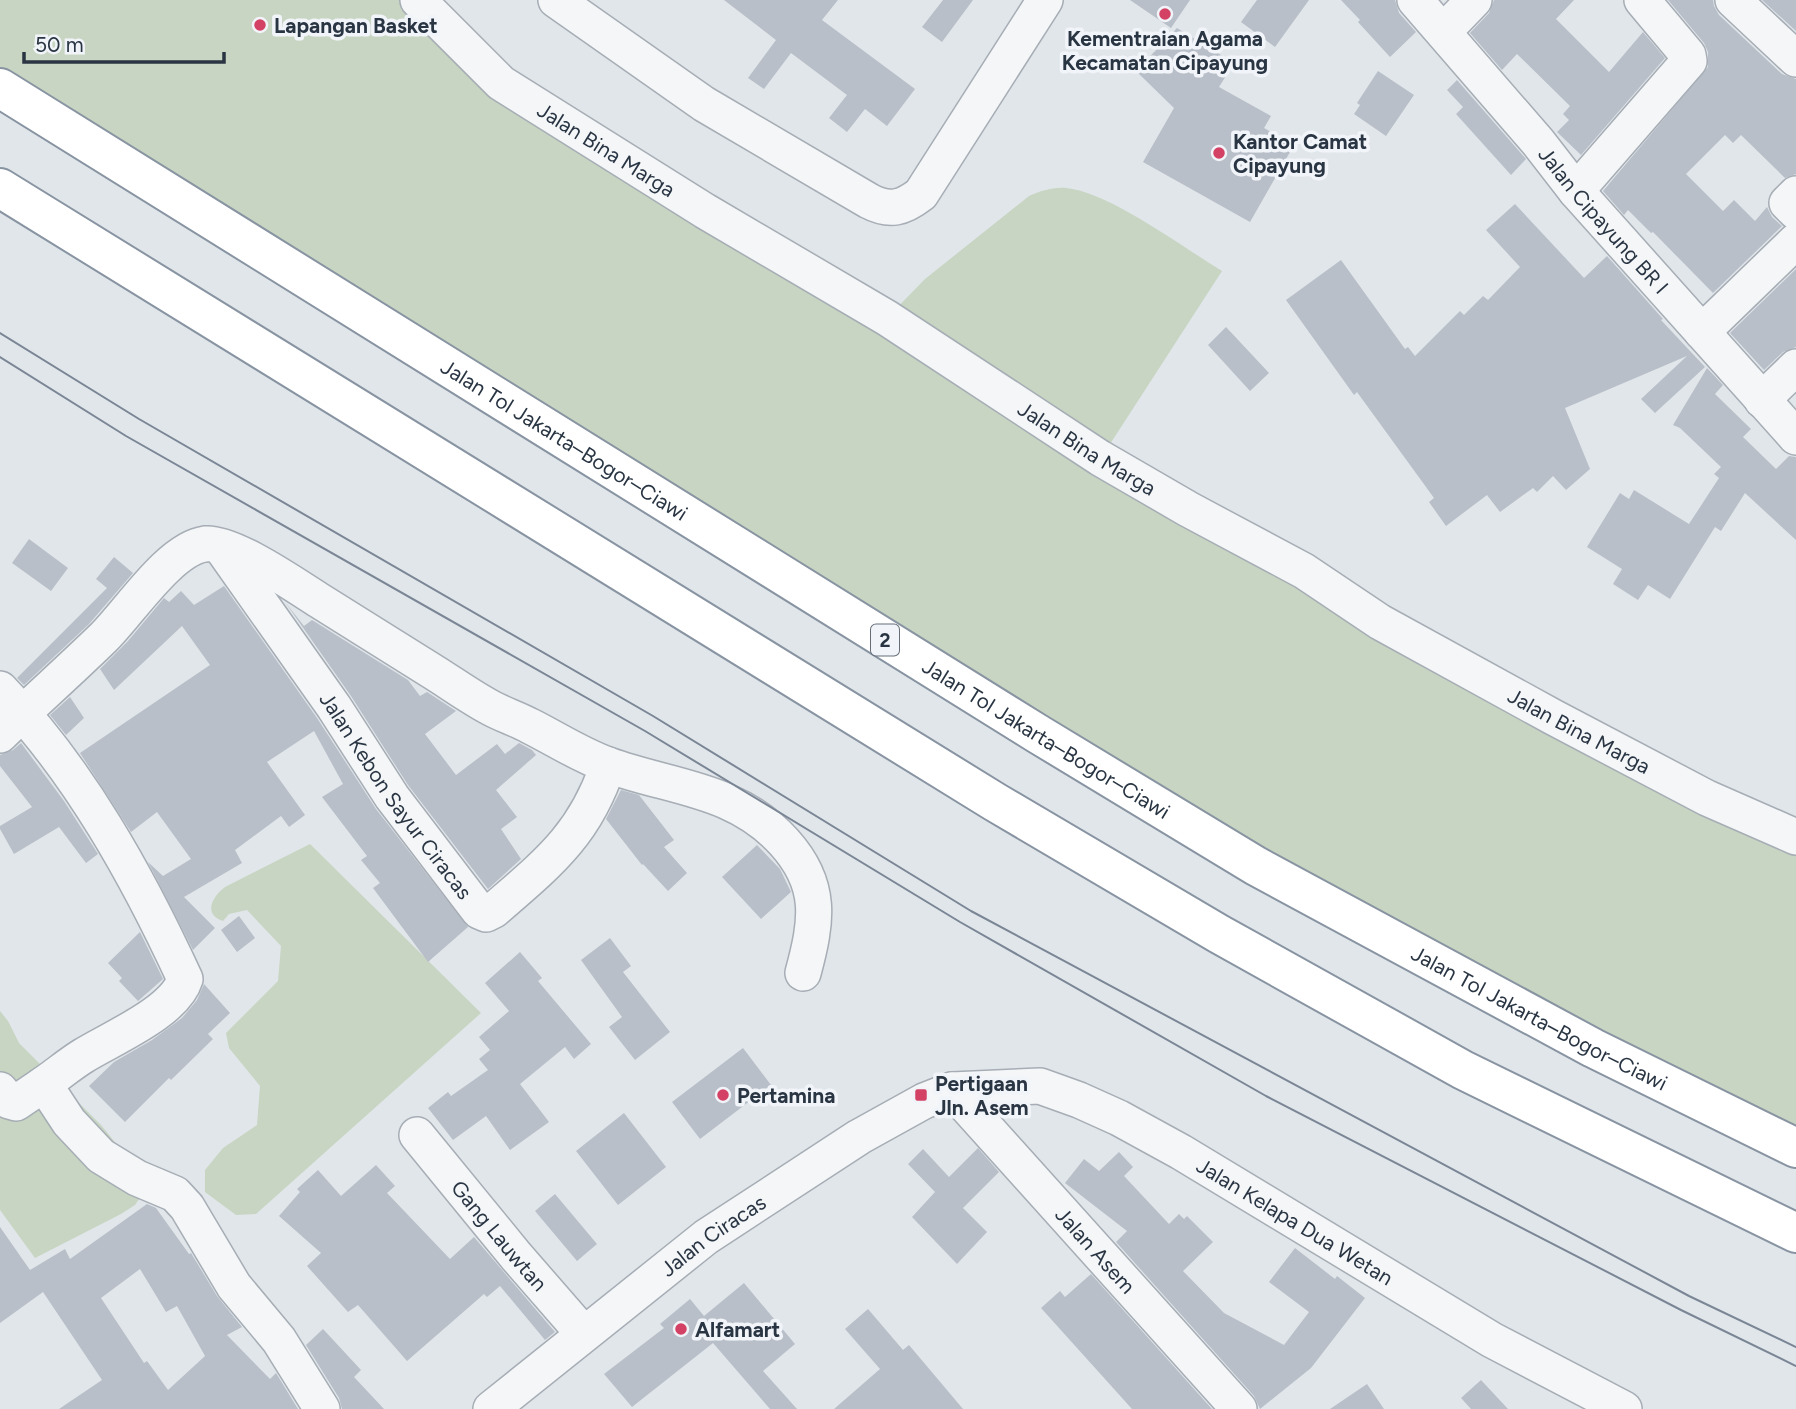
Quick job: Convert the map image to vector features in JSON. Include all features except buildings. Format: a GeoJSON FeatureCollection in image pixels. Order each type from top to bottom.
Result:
{"type":"FeatureCollection","features":[{"type":"Feature","properties":{"kind":"highway","name":"Jalan Tol Jakarta–Bogor–Ciawi"},"geometry":{"type":"LineString","coordinates":[[0,88],[1038,734],[1256,866],[1593,1048],[1796,1147]]}},
{"type":"Feature","properties":{"kind":"highway"},"geometry":{"type":"LineString","coordinates":[[0,188],[995,802],[1219,934],[1463,1070],[1796,1233]]}},
{"type":"Feature","properties":{"kind":"street","name":"Jalan Bina Marga"},"geometry":{"type":"LineString","coordinates":[[418,0],[501,83],[705,211],[887,318],[1100,458],[1304,571],[1380,622],[1553,717],[1707,798],[1796,837]]}},
{"type":"Feature","properties":{"kind":"street"},"geometry":{"type":"LineString","coordinates":[[556,0],[704,104],[869,201],[882,208],[898,209],[921,194],[1045,0]]}},
{"type":"Feature","properties":{"kind":"street","name":"Jalan Cipayung BR I"},"geometry":{"type":"LineString","coordinates":[[1415,0],[1538,142],[1576,191],[1796,437]]}},
{"type":"Feature","properties":{"kind":"street"},"geometry":{"type":"LineString","coordinates":[[1444,31],[1474,0]]}},
{"type":"Feature","properties":{"kind":"street"},"geometry":{"type":"LineString","coordinates":[[1576,191],[1689,61],[1688,55],[1642,0]]}},
{"type":"Feature","properties":{"kind":"street"},"geometry":{"type":"LineString","coordinates":[[1733,0],[1796,59]]}},
{"type":"Feature","properties":{"kind":"street"},"geometry":{"type":"LineString","coordinates":[[1796,194],[1787,203],[1796,212]]}},
{"type":"Feature","properties":{"kind":"street"},"geometry":{"type":"LineString","coordinates":[[1702,332],[1796,241]]}},
{"type":"Feature","properties":{"kind":"street"},"geometry":{"type":"LineString","coordinates":[[1762,400],[1796,367]]}},
{"type":"Feature","properties":{"kind":"street"},"geometry":{"type":"LineString","coordinates":[[0,1090],[9,1101],[16,1103],[81,1057],[160,1010],[180,992],[185,979],[83,790],[8,712],[105,636],[137,598],[178,557],[201,545],[220,546],[260,564],[490,708],[532,727],[567,748],[608,765],[727,800],[758,819],[783,841],[801,864],[811,886],[816,913],[803,973]]}},
{"type":"Feature","properties":{"kind":"street","name":"Jalan Kebon Sayur Ciracas"},"geometry":{"type":"LineString","coordinates":[[220,546],[334,707],[392,797],[479,911],[486,914],[494,910],[548,864],[578,828],[598,795],[608,765]]}},
{"type":"Feature","properties":{"kind":"street"},"geometry":{"type":"LineString","coordinates":[[44,1084],[69,1122],[101,1156],[137,1178],[175,1195],[187,1207],[234,1286],[279,1340],[322,1409]]}},
{"type":"Feature","properties":{"kind":"street","name":"Jalan Kelapa Dua Wetan"},"geometry":{"type":"LineString","coordinates":[[952,1090],[1040,1086],[1119,1118],[1302,1223],[1492,1340],[1624,1409]]}},
{"type":"Feature","properties":{"kind":"street","name":"Jalan Ciracas"},"geometry":{"type":"LineString","coordinates":[[491,1409],[706,1237],[859,1137],[924,1101],[952,1090]]}},
{"type":"Feature","properties":{"kind":"street","name":"Jalan Asem"},"geometry":{"type":"LineString","coordinates":[[952,1090],[1239,1409]]}},
{"type":"Feature","properties":{"kind":"street","name":"Gang Lauwtan"},"geometry":{"type":"LineString","coordinates":[[417,1135],[583,1333]]}},
{"type":"Feature","properties":{"kind":"green space"},"geometry":{"type":"Polygon","coordinates":[[[0,0],[418,0],[501,83],[887,318],[925,279],[1029,196],[1042,191],[1066,188],[1083,191],[1167,235],[1222,271],[1101,458],[1796,833],[1796,1148],[1593,1048],[0,88],[0,0]]]}},
{"type":"Feature","properties":{"kind":"green space"},"geometry":{"type":"Polygon","coordinates":[[[310,844],[481,1013],[256,1214],[236,1215],[205,1192],[205,1170],[223,1148],[257,1125],[260,1086],[229,1048],[226,1033],[278,981],[281,946],[247,910],[229,914],[223,921],[211,910],[217,895],[225,887],[310,844]]]}},
{"type":"Feature","properties":{"kind":"green space"},"geometry":{"type":"Polygon","coordinates":[[[0,1011],[19,1043],[101,1125],[131,1162],[142,1195],[135,1205],[121,1214],[35,1258],[0,1210],[0,1011]]]}},
{"type":"Feature","properties":{"kind":"tram line"},"geometry":{"type":"LineString","coordinates":[[0,333],[139,419],[653,716],[971,911],[1689,1296],[1796,1347]]}},
{"type":"Feature","properties":{"kind":"tram line"},"geometry":{"type":"LineString","coordinates":[[0,357],[126,436],[645,731],[960,922],[1266,1096],[1681,1310],[1796,1366]]}},
{"type":"Feature","properties":{"kind":"place","name":"Kementraian Agama Kecamatan Cipayung"},"geometry":{"type":"Point","coordinates":[1165,14]}},
{"type":"Feature","properties":{"kind":"place","name":"Lapangan Basket"},"geometry":{"type":"Point","coordinates":[260,25]}},
{"type":"Feature","properties":{"kind":"place","name":"Kantor Camat Cipayung"},"geometry":{"type":"Point","coordinates":[1219,153]}},
{"type":"Feature","properties":{"kind":"place","name":"Pertamina"},"geometry":{"type":"Point","coordinates":[723,1095]}},
{"type":"Feature","properties":{"kind":"place","name":"Pertigaan Jln. Asem"},"geometry":{"type":"Point","coordinates":[921,1095]}},
{"type":"Feature","properties":{"kind":"place","name":"Alfamart"},"geometry":{"type":"Point","coordinates":[681,1329]}}]}
